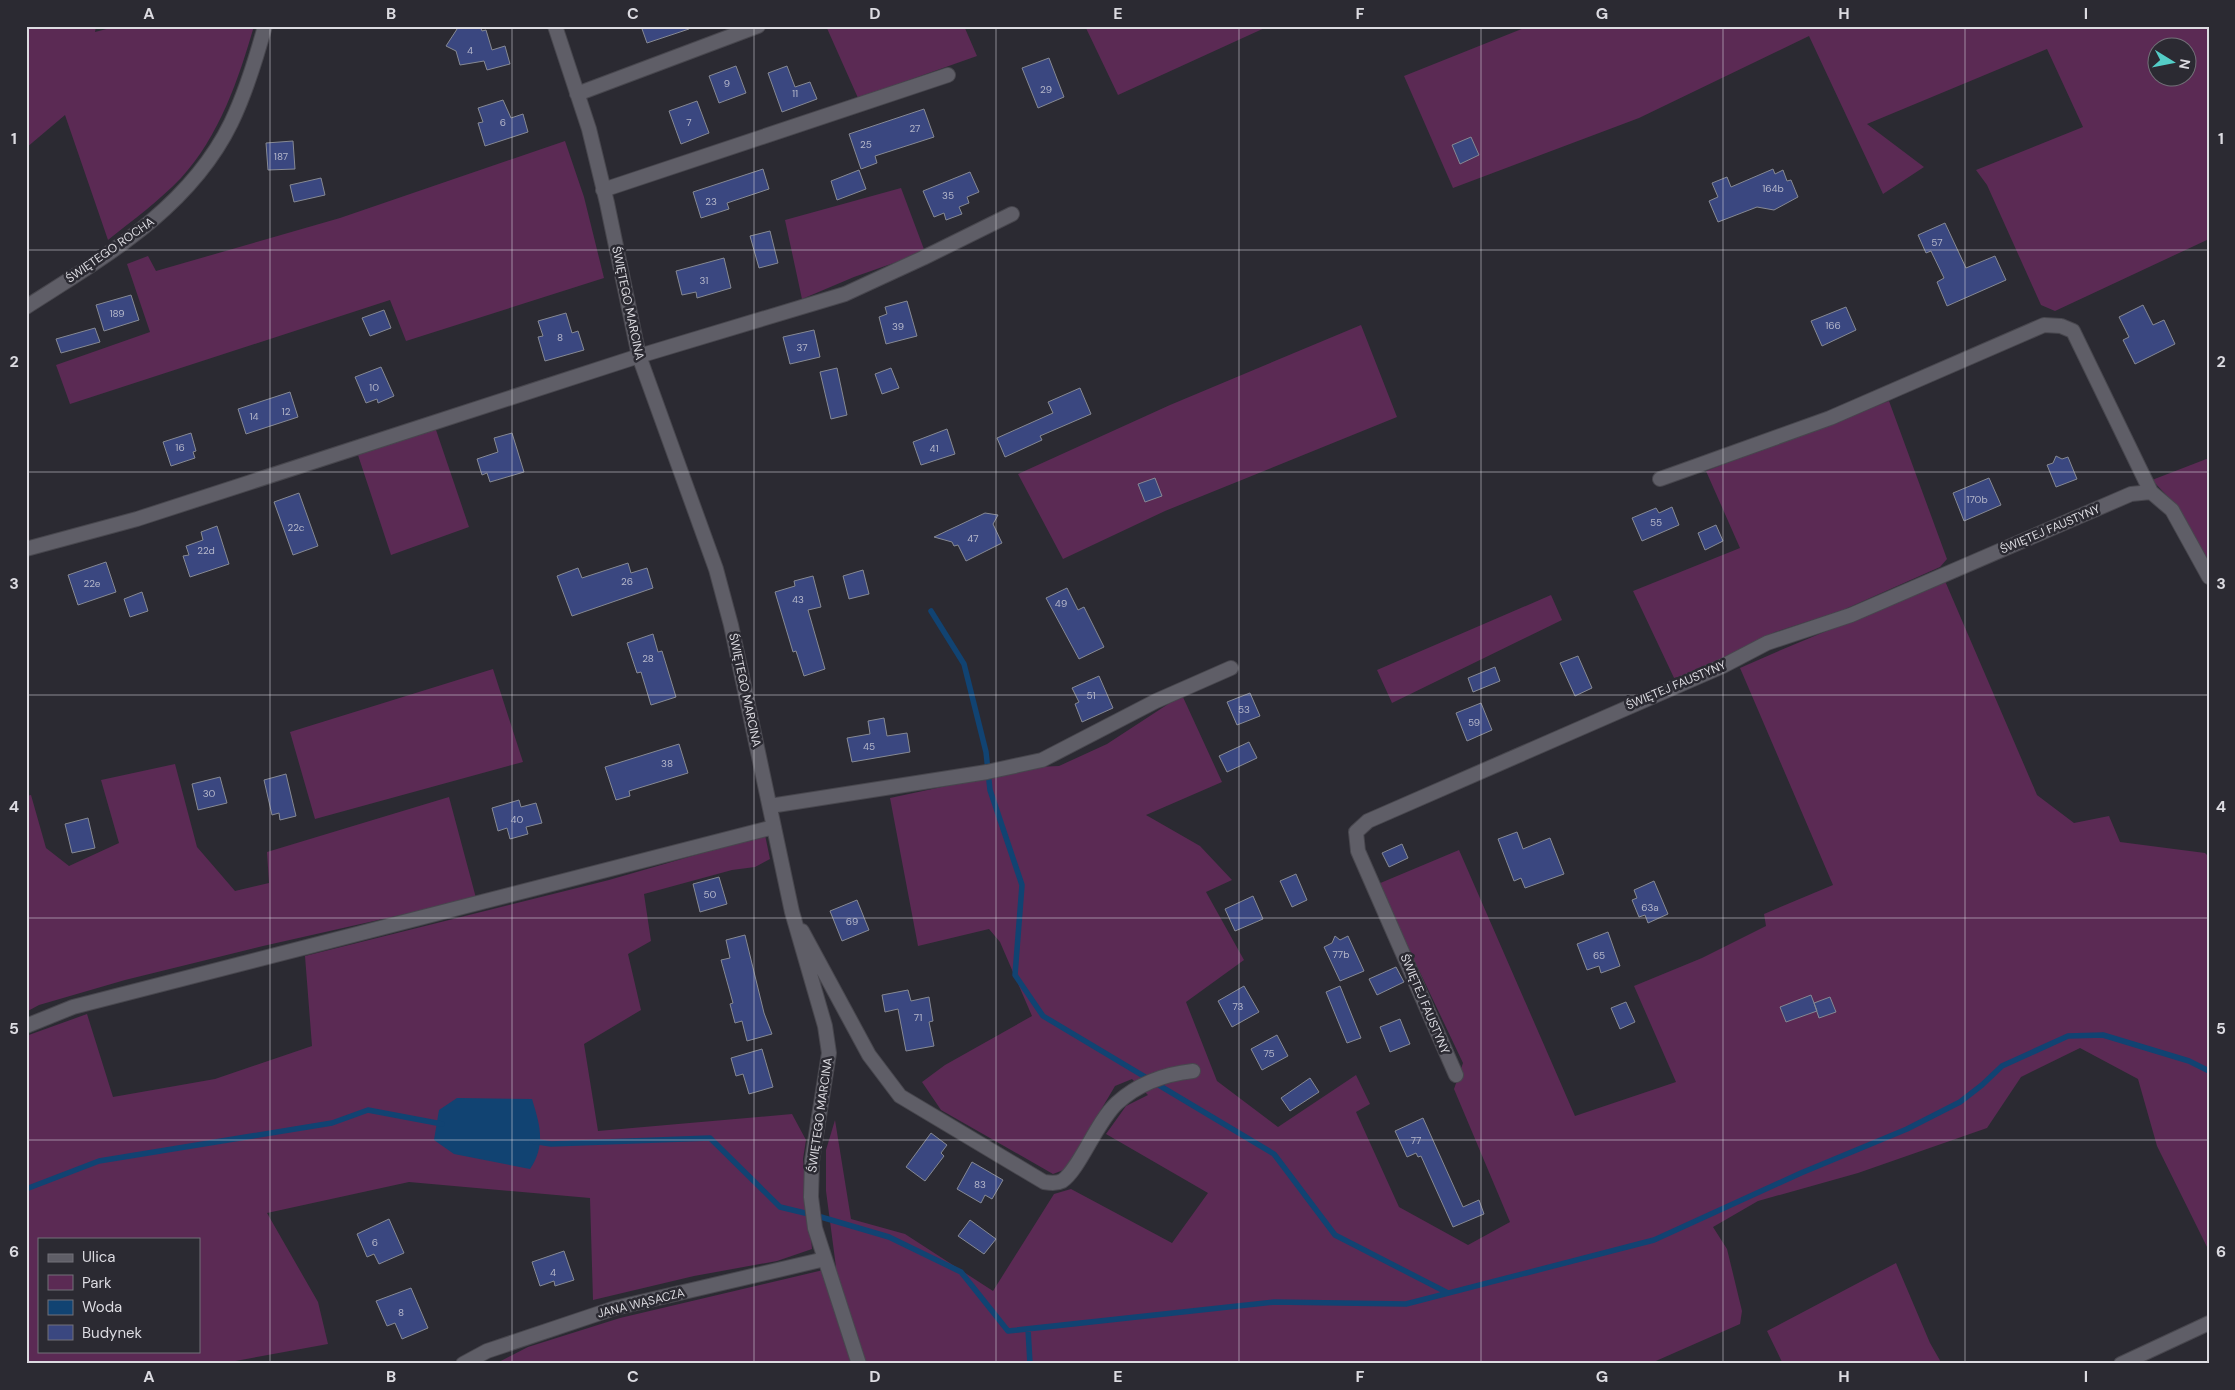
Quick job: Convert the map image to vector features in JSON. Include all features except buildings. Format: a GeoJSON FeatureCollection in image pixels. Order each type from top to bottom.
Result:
{"type":"FeatureCollection","features":[{"type":"Feature","properties":{"kind":"street","name":"ŚWIĘTEGO ROCHA"},"geometry":{"type":"LineString","coordinates":[[26,306],[143,229],[173,202],[196,177],[230,124],[244,92],[266,26]]}},
{"type":"Feature","properties":{"kind":"street","name":"ŚWIĘTEGO MARCINA"},"geometry":{"type":"LineString","coordinates":[[555,26],[577,94],[604,190],[639,356],[716,570],[731,625],[792,912],[825,1026],[829,1053],[812,1162],[811,1197],[815,1228],[859,1364]]}},
{"type":"Feature","properties":{"kind":"street"},"geometry":{"type":"LineString","coordinates":[[577,94],[758,26]]}},
{"type":"Feature","properties":{"kind":"street"},"geometry":{"type":"LineString","coordinates":[[604,190],[948,75]]}},
{"type":"Feature","properties":{"kind":"street"},"geometry":{"type":"LineString","coordinates":[[26,549],[137,520],[639,356],[845,294],[1012,214]]}},
{"type":"Feature","properties":{"kind":"street"},"geometry":{"type":"LineString","coordinates":[[1660,479],[1830,418],[2044,326],[2061,326],[2073,331],[2151,492],[2172,510],[2209,577]]}},
{"type":"Feature","properties":{"kind":"street","name":"ŚWIĘTEJ FAUSTYNY"},"geometry":{"type":"LineString","coordinates":[[1456,1075],[1358,851],[1356,832],[1360,826],[1723,666],[1767,643],[1850,616],[2131,494],[2151,492]]}},
{"type":"Feature","properties":{"kind":"street"},"geometry":{"type":"LineString","coordinates":[[770,806],[987,772],[1042,760],[1156,701],[1231,668]]}},
{"type":"Feature","properties":{"kind":"street"},"geometry":{"type":"LineString","coordinates":[[26,1026],[72,1007],[774,828]]}},
{"type":"Feature","properties":{"kind":"street"},"geometry":{"type":"LineString","coordinates":[[792,912],[869,1055],[900,1096],[1044,1182],[1053,1184],[1063,1180],[1071,1172],[1104,1117],[1136,1088],[1170,1074],[1194,1071]]}},
{"type":"Feature","properties":{"kind":"street","name":"JANA WĄSACZA"},"geometry":{"type":"LineString","coordinates":[[463,1364],[487,1351],[615,1308],[825,1260]]}},
{"type":"Feature","properties":{"kind":"street"},"geometry":{"type":"LineString","coordinates":[[2121,1364],[2209,1323]]}},
{"type":"Feature","properties":{"kind":"green space"},"geometry":{"type":"Polygon","coordinates":[[[26,26],[96,26],[95,32],[118,26],[254,26],[242,66],[226,106],[217,126],[194,162],[164,195],[108,240],[65,115],[26,148],[26,26]]]}},
{"type":"Feature","properties":{"kind":"green space"},"geometry":{"type":"Polygon","coordinates":[[[826,26],[964,26],[977,56],[858,98],[826,26]]]}},
{"type":"Feature","properties":{"kind":"green space"},"geometry":{"type":"Polygon","coordinates":[[[1085,26],[1269,26],[1118,95],[1085,26]]]}},
{"type":"Feature","properties":{"kind":"green space"},"geometry":{"type":"Polygon","coordinates":[[[1529,26],[2209,26],[2209,239],[2055,311],[2041,305],[1987,185],[1976,170],[2083,127],[2047,49],[1867,124],[1924,167],[1883,194],[1809,36],[1639,118],[1453,188],[1404,76],[1529,26]]]}},
{"type":"Feature","properties":{"kind":"green space"},"geometry":{"type":"Polygon","coordinates":[[[565,141],[584,197],[604,278],[406,341],[390,300],[70,404],[56,365],[150,332],[127,264],[148,256],[156,271],[340,218],[565,141]]]}},
{"type":"Feature","properties":{"kind":"green space"},"geometry":{"type":"Polygon","coordinates":[[[901,188],[925,252],[854,277],[802,299],[785,220],[901,188]]]}},
{"type":"Feature","properties":{"kind":"green space"},"geometry":{"type":"Polygon","coordinates":[[[1361,325],[1397,417],[1165,511],[1063,559],[1018,474],[1170,405],[1361,325]]]}},
{"type":"Feature","properties":{"kind":"green space"},"geometry":{"type":"Polygon","coordinates":[[[1889,401],[1947,559],[1940,567],[1843,610],[1775,632],[1707,667],[1675,680],[1633,591],[1740,548],[1706,471],[1889,401]]]}},
{"type":"Feature","properties":{"kind":"green space"},"geometry":{"type":"Polygon","coordinates":[[[435,427],[469,527],[391,555],[357,452],[435,427]]]}},
{"type":"Feature","properties":{"kind":"green space"},"geometry":{"type":"Polygon","coordinates":[[[2209,458],[2209,567],[2174,503],[2152,480],[2209,458]]]}},
{"type":"Feature","properties":{"kind":"green space"},"geometry":{"type":"Polygon","coordinates":[[[1945,581],[2037,795],[2074,823],[2109,816],[2120,842],[2205,853],[2209,857],[2209,1251],[2157,1146],[2138,1079],[2080,1048],[2021,1077],[1987,1128],[1858,1173],[1758,1201],[1713,1227],[1727,1249],[1742,1311],[1740,1324],[1649,1364],[495,1364],[528,1347],[620,1318],[836,1267],[826,1191],[826,1150],[835,1120],[851,1219],[905,1234],[993,1291],[1054,1194],[1071,1189],[1172,1243],[1208,1193],[1106,1134],[1126,1106],[1148,1095],[1132,1079],[1115,1086],[1066,1169],[1053,1174],[941,1110],[922,1082],[945,1065],[1032,1016],[1000,942],[989,929],[918,946],[890,798],[1036,767],[1059,766],[1107,744],[1182,695],[1222,782],[1146,815],[1200,846],[1232,880],[1206,892],[1244,960],[1186,1002],[1217,1081],[1278,1127],[1356,1075],[1370,1104],[1356,1112],[1399,1207],[1468,1245],[1510,1222],[1454,1089],[1463,1063],[1378,884],[1459,850],[1575,1116],[1676,1082],[1634,986],[1702,958],[1766,926],[1764,914],[1833,885],[1740,668],[1945,581]]]}},
{"type":"Feature","properties":{"kind":"green space"},"geometry":{"type":"Polygon","coordinates":[[[1551,595],[1562,620],[1392,703],[1377,670],[1551,595]]]}},
{"type":"Feature","properties":{"kind":"green space"},"geometry":{"type":"Polygon","coordinates":[[[493,669],[523,762],[315,819],[290,732],[493,669]]]}},
{"type":"Feature","properties":{"kind":"green space"},"geometry":{"type":"Polygon","coordinates":[[[175,764],[197,847],[235,891],[269,883],[267,852],[449,797],[476,898],[263,946],[125,980],[39,1005],[26,1012],[26,796],[31,795],[46,848],[69,866],[119,843],[101,780],[175,764]]]}},
{"type":"Feature","properties":{"kind":"green space"},"geometry":{"type":"Polygon","coordinates":[[[765,835],[770,859],[755,867],[732,870],[644,894],[651,941],[628,954],[641,1010],[584,1044],[598,1131],[792,1114],[806,1140],[803,1159],[812,1249],[777,1261],[694,1276],[593,1300],[590,1198],[409,1182],[267,1213],[318,1302],[328,1344],[219,1364],[26,1364],[26,1036],[87,1014],[113,1097],[215,1079],[312,1046],[305,956],[609,880],[765,835]]]}},
{"type":"Feature","properties":{"kind":"green space"},"geometry":{"type":"Polygon","coordinates":[[[1896,1263],[1930,1343],[1942,1364],[1783,1364],[1767,1331],[1896,1263]]]}},
{"type":"Feature","properties":{"kind":"water"},"geometry":{"type":"Polygon","coordinates":[[[457,1098],[532,1099],[539,1126],[540,1143],[530,1169],[454,1154],[434,1140],[439,1110],[457,1098]]]}},
{"type":"Feature","properties":{"kind":"waterway"},"geometry":{"type":"LineString","coordinates":[[931,611],[964,664],[986,752],[990,790],[1022,885],[1015,975],[1043,1016],[1274,1154],[1335,1235],[1448,1293]]}},
{"type":"Feature","properties":{"kind":"waterway"},"geometry":{"type":"LineString","coordinates":[[821,1217],[889,1237],[961,1272],[1008,1331],[1274,1302],[1406,1304],[1654,1240],[1801,1173],[1907,1129],[1960,1102],[2002,1066],[2068,1036],[2103,1035],[2189,1061],[2209,1071]]}},
{"type":"Feature","properties":{"kind":"waterway"},"geometry":{"type":"LineString","coordinates":[[26,1189],[99,1161],[332,1123],[368,1110],[442,1124]]}},
{"type":"Feature","properties":{"kind":"waterway"},"geometry":{"type":"LineString","coordinates":[[532,1141],[551,1144],[710,1138],[780,1207],[809,1214]]}},
{"type":"Feature","properties":{"kind":"waterway"},"geometry":{"type":"LineString","coordinates":[[1028,1329],[1030,1364]]}}]}
